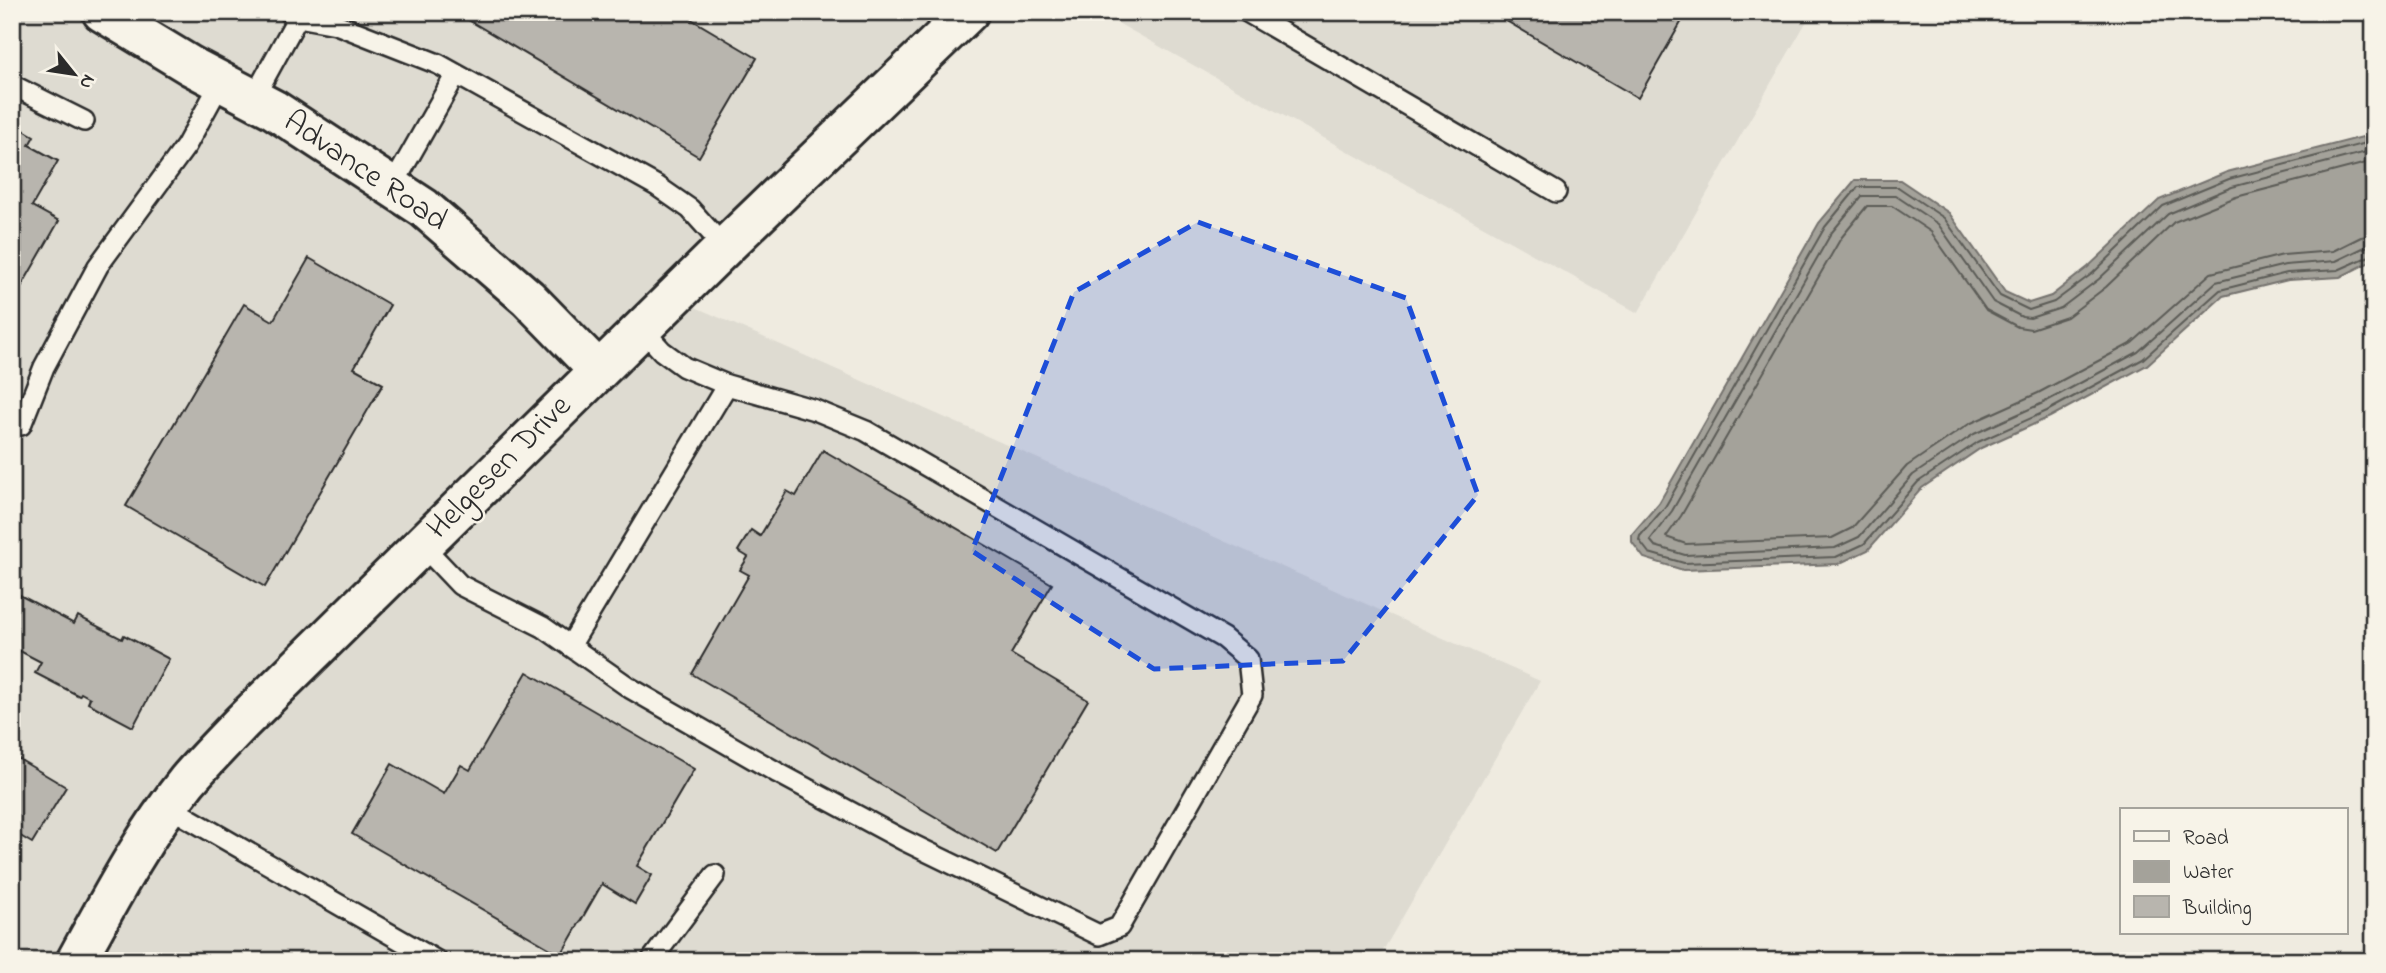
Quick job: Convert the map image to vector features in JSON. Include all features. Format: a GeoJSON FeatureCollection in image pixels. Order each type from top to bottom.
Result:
{"type":"FeatureCollection","features":[{"type":"Feature","properties":{"kind":"street","name":"Advance Road"},"geometry":{"type":"LineString","coordinates":[[102,12],[273,109],[424,208],[528,298],[599,371]]}},
{"type":"Feature","properties":{"kind":"street","name":"Helgesen Drive"},"geometry":{"type":"LineString","coordinates":[[76,961],[131,862],[169,807],[188,781],[242,722],[960,15]]}},
{"type":"Feature","properties":{"kind":"lane"},"geometry":{"type":"LineString","coordinates":[[1247,12],[1556,192]]}},
{"type":"Feature","properties":{"kind":"lane"},"geometry":{"type":"LineString","coordinates":[[21,425],[44,367],[98,266],[186,146],[237,90],[294,15],[336,24],[438,64],[657,186],[691,209],[725,248]]}},
{"type":"Feature","properties":{"kind":"lane"},"geometry":{"type":"LineString","coordinates":[[392,187],[456,74]]}},
{"type":"Feature","properties":{"kind":"lane"},"geometry":{"type":"LineString","coordinates":[[12,85],[84,121]]}},
{"type":"Feature","properties":{"kind":"lane"},"geometry":{"type":"LineString","coordinates":[[422,545],[460,585],[543,627],[653,701],[778,773],[903,840],[1098,935],[1118,927],[1252,695],[1248,659],[1223,638],[866,431],[815,410],[727,385],[684,367],[662,351],[642,329]]}},
{"type":"Feature","properties":{"kind":"lane"},"geometry":{"type":"LineString","coordinates":[[570,646],[727,385]]}},
{"type":"Feature","properties":{"kind":"lane"},"geometry":{"type":"LineString","coordinates":[[169,807],[436,961]]}},
{"type":"Feature","properties":{"kind":"lane"},"geometry":{"type":"LineString","coordinates":[[651,961],[715,875]]}},
{"type":"Feature","properties":{"kind":"highlighted area"},"geometry":{"type":"Polygon","coordinates":[[[1198,222],[1406,298],[1478,495],[1343,661],[1154,669],[972,551],[1074,292],[1198,222]]]}},
{"type":"Feature","properties":{"kind":"shaded area"},"geometry":{"type":"Polygon","coordinates":[[[12,12],[969,12],[675,298],[1540,681],[1377,961],[12,961],[12,12]]]}},
{"type":"Feature","properties":{"kind":"shaded area"},"geometry":{"type":"Polygon","coordinates":[[[1098,12],[1812,12],[1638,313],[1098,12]]]}},
{"type":"Feature","properties":{"kind":"water"},"geometry":{"type":"Polygon","coordinates":[[[2374,134],[2374,260],[2340,277],[2288,280],[2223,296],[2147,365],[2050,417],[1981,448],[1922,488],[1868,550],[1838,564],[1683,570],[1644,558],[1632,542],[1632,534],[1659,503],[1819,223],[1855,180],[1900,180],[1949,213],[2005,292],[2029,303],[2051,296],[2088,267],[2159,200],[2227,172],[2374,134]]]}},
{"type":"Feature","properties":{"kind":"building"},"geometry":{"type":"Polygon","coordinates":[[[455,12],[679,12],[757,58],[699,157],[455,12]]]}},
{"type":"Feature","properties":{"kind":"building"},"geometry":{"type":"Polygon","coordinates":[[[1491,12],[1687,12],[1638,98],[1491,12]]]}},
{"type":"Feature","properties":{"kind":"building"},"geometry":{"type":"Polygon","coordinates":[[[12,123],[34,136],[29,145],[58,161],[32,206],[59,221],[12,303],[12,123]]]}},
{"type":"Feature","properties":{"kind":"building"},"geometry":{"type":"Polygon","coordinates":[[[309,258],[390,305],[354,368],[383,384],[265,587],[126,506],[244,304],[273,321],[309,258]]]}},
{"type":"Feature","properties":{"kind":"building"},"geometry":{"type":"Polygon","coordinates":[[[823,450],[1052,584],[1011,654],[1088,700],[997,853],[692,674],[749,575],[740,570],[748,557],[738,551],[751,530],[760,536],[787,491],[796,496],[823,450]]]}},
{"type":"Feature","properties":{"kind":"building"},"geometry":{"type":"Polygon","coordinates":[[[12,591],[74,624],[78,616],[122,639],[124,635],[169,659],[133,727],[88,703],[90,698],[81,693],[79,696],[35,673],[41,662],[12,647],[12,591]]]}},
{"type":"Feature","properties":{"kind":"building"},"geometry":{"type":"Polygon","coordinates":[[[527,672],[694,769],[637,866],[652,875],[635,904],[602,884],[561,955],[352,834],[392,764],[444,794],[461,765],[470,770],[527,672]]]}},
{"type":"Feature","properties":{"kind":"building"},"geometry":{"type":"Polygon","coordinates":[[[12,755],[66,787],[32,843],[12,831],[12,755]]]}}]}
